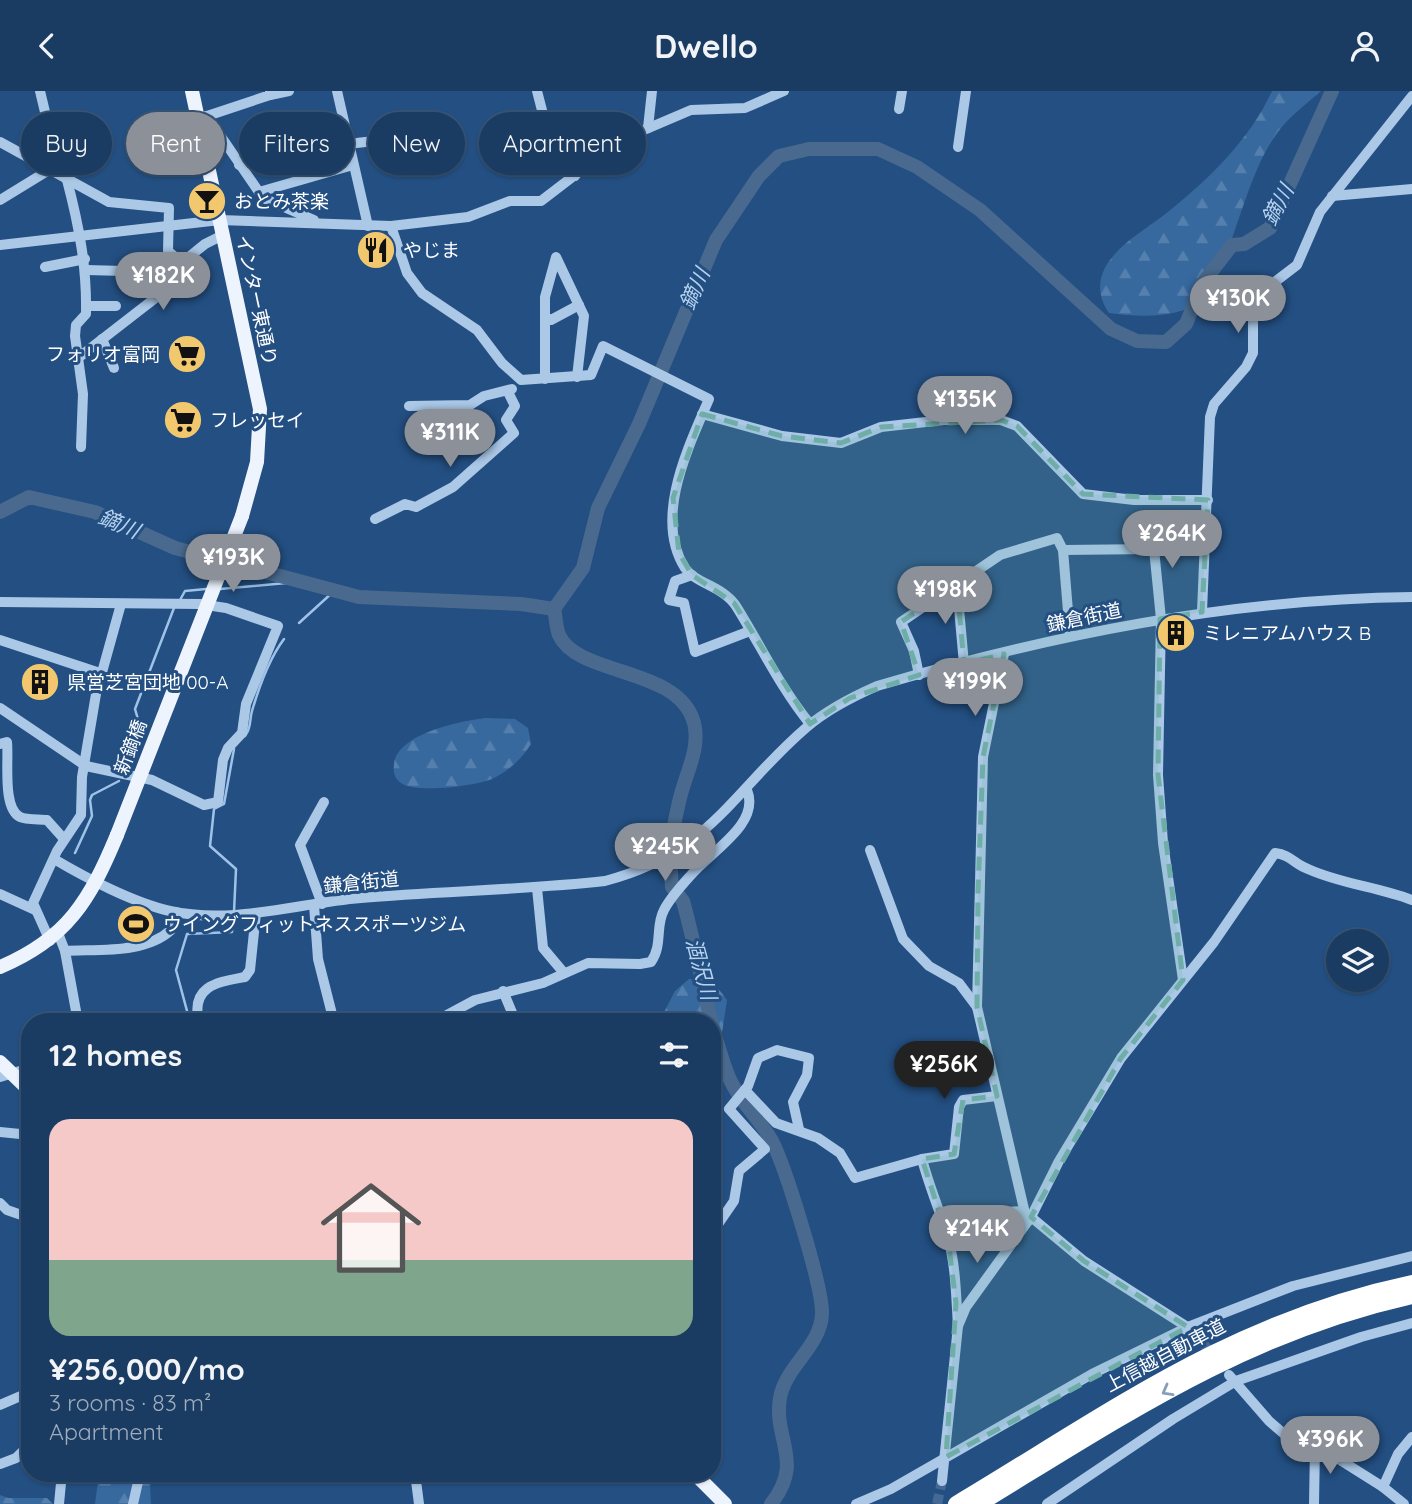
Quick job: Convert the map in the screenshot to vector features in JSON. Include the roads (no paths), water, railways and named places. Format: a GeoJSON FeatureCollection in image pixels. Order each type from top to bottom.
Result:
{"type":"FeatureCollection","features":[{"type":"Feature","properties":{"kind":"highway","name":"上信越自動車道"},"geometry":{"type":"LineString","coordinates":[[956,1504],[1147,1386],[1220,1348],[1292,1318],[1412,1283]]}},
{"type":"Feature","properties":{"kind":"highway","name":"上信越自動車道"},"geometry":{"type":"LineString","coordinates":[[979,1504],[1120,1417],[1227,1358],[1325,1320],[1412,1296]]}},
{"type":"Feature","properties":{"kind":"main road","name":"インター東通り"},"geometry":{"type":"LineString","coordinates":[[192,91],[201,112]]}},
{"type":"Feature","properties":{"kind":"main road","name":"インター東通り"},"geometry":{"type":"LineString","coordinates":[[212,175],[260,409],[257,462],[242,516]]}},
{"type":"Feature","properties":{"kind":"main road","name":"新鏑橋"},"geometry":{"type":"LineString","coordinates":[[97,883],[242,516]]}},
{"type":"Feature","properties":{"kind":"main road"},"geometry":{"type":"LineString","coordinates":[[0,967],[54,937],[82,908],[97,883]]}},
{"type":"Feature","properties":{"kind":"main road"},"geometry":{"type":"LineString","coordinates":[[3,1071],[21,1084]]}},
{"type":"Feature","properties":{"kind":"main road"},"geometry":{"type":"LineString","coordinates":[[703,1482],[725,1504]]}},
{"type":"Feature","properties":{"kind":"street"},"geometry":{"type":"LineString","coordinates":[[40,91],[45,112]]}},
{"type":"Feature","properties":{"kind":"street"},"geometry":{"type":"LineString","coordinates":[[211,112],[270,93],[289,91]]}},
{"type":"Feature","properties":{"kind":"street"},"geometry":{"type":"LineString","coordinates":[[337,91],[341,112]]}},
{"type":"Feature","properties":{"kind":"street"},"geometry":{"type":"LineString","coordinates":[[537,91],[544,118],[575,176]]}},
{"type":"Feature","properties":{"kind":"street"},"geometry":{"type":"LineString","coordinates":[[648,128],[652,91]]}},
{"type":"Feature","properties":{"kind":"street"},"geometry":{"type":"LineString","coordinates":[[0,245],[220,220],[391,226],[468,217],[510,201],[541,201],[605,152],[648,128],[691,110],[745,108],[784,91]]}},
{"type":"Feature","properties":{"kind":"street"},"geometry":{"type":"LineString","coordinates":[[899,109],[902,91]]}},
{"type":"Feature","properties":{"kind":"street"},"geometry":{"type":"LineString","coordinates":[[958,147],[966,91]]}},
{"type":"Feature","properties":{"kind":"street"},"geometry":{"type":"LineString","coordinates":[[1202,612],[1210,417],[1214,404],[1246,367],[1253,353],[1253,302],[1266,288],[1297,265],[1320,212],[1412,96]]}},
{"type":"Feature","properties":{"kind":"street"},"geometry":{"type":"LineString","coordinates":[[0,142],[21,154]]}},
{"type":"Feature","properties":{"kind":"street"},"geometry":{"type":"LineString","coordinates":[[225,146],[239,165]]}},
{"type":"Feature","properties":{"kind":"street"},"geometry":{"type":"LineString","coordinates":[[354,169],[368,226]]}},
{"type":"Feature","properties":{"kind":"street"},"geometry":{"type":"LineString","coordinates":[[0,200],[41,175]]}},
{"type":"Feature","properties":{"kind":"street"},"geometry":{"type":"LineString","coordinates":[[58,175],[109,202],[169,208],[171,225],[168,251],[182,263]]}},
{"type":"Feature","properties":{"kind":"street"},"geometry":{"type":"LineString","coordinates":[[246,175],[263,198],[321,223]]}},
{"type":"Feature","properties":{"kind":"street"},"geometry":{"type":"LineString","coordinates":[[259,192],[318,175]]}},
{"type":"Feature","properties":{"kind":"street"},"geometry":{"type":"LineString","coordinates":[[66,180],[85,265],[86,314],[76,325],[83,394],[81,447]]}},
{"type":"Feature","properties":{"kind":"street"},"geometry":{"type":"LineString","coordinates":[[1332,196],[1412,189]]}},
{"type":"Feature","properties":{"kind":"street"},"geometry":{"type":"LineString","coordinates":[[391,226],[407,273],[422,293],[477,330],[502,363],[521,380]]}},
{"type":"Feature","properties":{"kind":"street"},"geometry":{"type":"LineString","coordinates":[[78,358],[167,289],[182,263],[223,235]]}},
{"type":"Feature","properties":{"kind":"street"},"geometry":{"type":"LineString","coordinates":[[545,379],[545,297],[556,257],[584,316],[577,377]]}},
{"type":"Feature","properties":{"kind":"street"},"geometry":{"type":"LineString","coordinates":[[45,267],[85,265],[124,271]]}},
{"type":"Feature","properties":{"kind":"street"},"geometry":{"type":"LineString","coordinates":[[545,317],[551,320],[579,305]]}},
{"type":"Feature","properties":{"kind":"street"},"geometry":{"type":"LineString","coordinates":[[86,306],[116,306]]}},
{"type":"Feature","properties":{"kind":"street"},"geometry":{"type":"LineString","coordinates":[[102,339],[114,368]]}},
{"type":"Feature","properties":{"kind":"street"},"geometry":{"type":"LineString","coordinates":[[409,406],[470,405],[484,396],[508,392],[521,380],[577,377],[594,373],[603,346],[709,399],[678,472],[673,498],[679,553],[692,575],[724,593],[750,631],[771,671],[810,725]]}},
{"type":"Feature","properties":{"kind":"street"},"geometry":{"type":"LineString","coordinates":[[374,519],[405,503],[416,507],[453,487],[514,433],[506,420],[515,406],[508,392]]}},
{"type":"Feature","properties":{"kind":"street"},"geometry":{"type":"LineString","coordinates":[[702,414],[782,436],[829,443],[841,443],[881,427],[944,420],[1001,420],[1017,426],[1083,494],[1134,500],[1208,500]]}},
{"type":"Feature","properties":{"kind":"street"},"geometry":{"type":"LineString","coordinates":[[919,675],[914,651],[901,622],[1000,555],[1056,538],[1063,549],[1070,636]]}},
{"type":"Feature","properties":{"kind":"street"},"geometry":{"type":"LineString","coordinates":[[1063,549],[1154,549],[1162,542],[1206,542]]}},
{"type":"Feature","properties":{"kind":"street"},"geometry":{"type":"LineString","coordinates":[[1154,549],[1161,619],[1158,775],[1163,843],[1182,980]]}},
{"type":"Feature","properties":{"kind":"street"},"geometry":{"type":"LineString","coordinates":[[692,575],[675,581],[669,600],[684,603],[695,652],[750,631]]}},
{"type":"Feature","properties":{"kind":"street"},"geometry":{"type":"LineString","coordinates":[[957,586],[964,664]]}},
{"type":"Feature","properties":{"kind":"street","name":"鎌倉街道"},"geometry":{"type":"LineString","coordinates":[[54,859],[97,883],[176,912],[256,913],[371,897],[537,888],[605,881],[634,874],[698,837],[747,790],[785,746],[849,698],[877,686],[1070,636],[1202,612],[1324,598],[1412,597]]}},
{"type":"Feature","properties":{"kind":"street"},"geometry":{"type":"LineString","coordinates":[[0,602],[226,608],[278,626],[246,704],[242,733],[228,748],[223,760],[218,802],[204,805],[152,780],[86,766],[0,708]]}},
{"type":"Feature","properties":{"kind":"street"},"geometry":{"type":"LineString","coordinates":[[35,910],[35,895],[64,839],[81,815],[82,777],[86,766],[96,694],[121,604]]}},
{"type":"Feature","properties":{"kind":"street"},"geometry":{"type":"LineString","coordinates":[[0,640],[103,674]]}},
{"type":"Feature","properties":{"kind":"street"},"geometry":{"type":"LineString","coordinates":[[1004,654],[984,757],[977,1007],[1027,1217]]}},
{"type":"Feature","properties":{"kind":"street"},"geometry":{"type":"LineString","coordinates":[[0,744],[7,742],[9,762],[3,788],[12,809],[20,817],[47,820],[64,839]]}},
{"type":"Feature","properties":{"kind":"street"},"geometry":{"type":"LineString","coordinates":[[450,1013],[503,991],[543,983],[588,963],[651,962],[659,950],[663,911],[691,874],[747,818],[751,800],[747,790]]}},
{"type":"Feature","properties":{"kind":"street"},"geometry":{"type":"LineString","coordinates":[[324,802],[300,845],[318,904],[318,959],[332,1013]]}},
{"type":"Feature","properties":{"kind":"street"},"geometry":{"type":"LineString","coordinates":[[870,850],[903,939],[929,966],[959,983],[977,1007]]}},
{"type":"Feature","properties":{"kind":"street"},"geometry":{"type":"LineString","coordinates":[[958,1326],[966,1307],[1027,1217],[1121,1058],[1214,942],[1275,853],[1292,857],[1300,866],[1327,879],[1412,900]]}},
{"type":"Feature","properties":{"kind":"street"},"geometry":{"type":"LineString","coordinates":[[537,888],[543,948],[564,973]]}},
{"type":"Feature","properties":{"kind":"street"},"geometry":{"type":"LineString","coordinates":[[0,894],[35,910],[65,951],[76,1013]]}},
{"type":"Feature","properties":{"kind":"street"},"geometry":{"type":"LineString","coordinates":[[65,951],[135,946],[156,941],[172,930],[176,912]]}},
{"type":"Feature","properties":{"kind":"street"},"geometry":{"type":"LineString","coordinates":[[198,1013],[198,1004],[211,985],[218,980],[245,977],[250,970],[256,913]]}},
{"type":"Feature","properties":{"kind":"street"},"geometry":{"type":"LineString","coordinates":[[503,991],[512,1013]]}},
{"type":"Feature","properties":{"kind":"street"},"geometry":{"type":"LineString","coordinates":[[721,1220],[734,1201],[739,1171],[765,1149],[729,1109],[745,1090],[758,1058],[777,1050],[809,1058],[807,1075],[793,1102],[799,1129]]}},
{"type":"Feature","properties":{"kind":"street"},"geometry":{"type":"LineString","coordinates":[[3,1071],[21,1069]]}},
{"type":"Feature","properties":{"kind":"street"},"geometry":{"type":"LineString","coordinates":[[745,1090],[776,1123],[799,1129],[840,1153],[855,1178],[922,1159],[954,1154],[959,1107],[963,1100],[997,1096]]}},
{"type":"Feature","properties":{"kind":"street"},"geometry":{"type":"LineString","coordinates":[[0,1132],[21,1134]]}},
{"type":"Feature","properties":{"kind":"street"},"geometry":{"type":"LineString","coordinates":[[922,1159],[948,1239],[958,1326],[942,1481]]}},
{"type":"Feature","properties":{"kind":"street"},"geometry":{"type":"LineString","coordinates":[[0,1203],[21,1215]]}},
{"type":"Feature","properties":{"kind":"street"},"geometry":{"type":"LineString","coordinates":[[939,1216],[1027,1217],[1084,1261],[1191,1329]]}},
{"type":"Feature","properties":{"kind":"street"},"geometry":{"type":"LineString","coordinates":[[856,1504],[891,1489],[1092,1374],[1191,1329],[1293,1286],[1412,1256]]}},
{"type":"Feature","properties":{"kind":"street"},"geometry":{"type":"LineString","coordinates":[[1047,1504],[1233,1378],[1412,1323]]}},
{"type":"Feature","properties":{"kind":"street"},"geometry":{"type":"LineString","coordinates":[[1233,1378],[1291,1440],[1315,1447],[1383,1487],[1404,1504]]}},
{"type":"Feature","properties":{"kind":"street"},"geometry":{"type":"LineString","coordinates":[[0,1405],[21,1396]]}},
{"type":"Feature","properties":{"kind":"street"},"geometry":{"type":"LineString","coordinates":[[1383,1487],[1398,1454],[1412,1437]]}},
{"type":"Feature","properties":{"kind":"street"},"geometry":{"type":"LineString","coordinates":[[1314,1504],[1315,1447]]}},
{"type":"Feature","properties":{"kind":"street"},"geometry":{"type":"LineString","coordinates":[[0,1464],[16,1458],[21,1453]]}},
{"type":"Feature","properties":{"kind":"street"},"geometry":{"type":"LineString","coordinates":[[59,1504],[61,1482]]}},
{"type":"Feature","properties":{"kind":"street"},"geometry":{"type":"LineString","coordinates":[[132,1504],[138,1482]]}},
{"type":"Feature","properties":{"kind":"street"},"geometry":{"type":"LineString","coordinates":[[416,1482],[419,1504]]}},
{"type":"Feature","properties":{"kind":"waterway","name":"鏑川"},"geometry":{"type":"LineString","coordinates":[[554,609],[583,568],[598,508],[639,424],[716,240],[759,176],[779,156],[809,149],[878,149],[917,167],[980,210],[1111,329],[1137,341],[1166,342],[1186,324],[1202,284],[1232,245],[1244,244],[1270,228],[1332,91]]}},
{"type":"Feature","properties":{"kind":"waterway","name":"鏑川"},"geometry":{"type":"LineString","coordinates":[[0,512],[29,497],[95,512],[175,548],[359,597],[521,604],[554,609]]}},
{"type":"Feature","properties":{"kind":"waterway"},"geometry":{"type":"LineString","coordinates":[[220,589],[297,582]]}},
{"type":"Feature","properties":{"kind":"waterway"},"geometry":{"type":"LineString","coordinates":[[180,600],[185,591],[206,589]]}},
{"type":"Feature","properties":{"kind":"waterway"},"geometry":{"type":"LineString","coordinates":[[299,623],[333,592]]}},
{"type":"Feature","properties":{"kind":"waterway"},"geometry":{"type":"LineString","coordinates":[[136,757],[142,733],[135,709],[174,608]]}},
{"type":"Feature","properties":{"kind":"waterway","name":"涸沢川"},"geometry":{"type":"LineString","coordinates":[[554,609],[559,635],[570,649],[669,691],[685,705],[694,723],[694,753],[681,792],[673,834],[672,887],[683,901],[709,1013]]}},
{"type":"Feature","properties":{"kind":"waterway"},"geometry":{"type":"LineString","coordinates":[[245,736],[265,673],[284,639]]}},
{"type":"Feature","properties":{"kind":"waterway"},"geometry":{"type":"LineString","coordinates":[[234,749],[224,804],[214,809],[210,846],[236,869],[234,912]]}},
{"type":"Feature","properties":{"kind":"waterway"},"geometry":{"type":"LineString","coordinates":[[75,853],[92,816],[92,795],[119,781]]}},
{"type":"Feature","properties":{"kind":"waterway"},"geometry":{"type":"LineString","coordinates":[[188,1013],[176,970],[187,934],[232,932],[233,919]]}},
{"type":"Feature","properties":{"kind":"waterway","name":"涸沢川"},"geometry":{"type":"LineString","coordinates":[[721,1054],[737,1093],[767,1133],[778,1155],[794,1200],[821,1300],[822,1314],[816,1336],[789,1376],[780,1398],[780,1426],[786,1451],[786,1475],[771,1504]]}},
{"type":"Feature","properties":{"kind":"tunnel"},"geometry":{"type":"LineString","coordinates":[[1194,1332],[1214,1357]]}},
{"type":"Feature","properties":{"kind":"tunnel"},"geometry":{"type":"LineString","coordinates":[[937,1504],[942,1481]]}},
{"type":"Feature","properties":{"kind":"place","name":"おとみ茶楽"},"geometry":{"type":"Point","coordinates":[207,201]}},
{"type":"Feature","properties":{"kind":"place","name":"やじま"},"geometry":{"type":"Point","coordinates":[376,250]}},
{"type":"Feature","properties":{"kind":"place","name":"フォリオ富岡"},"geometry":{"type":"Point","coordinates":[187,354]}},
{"type":"Feature","properties":{"kind":"place","name":"フレッセイ"},"geometry":{"type":"Point","coordinates":[183,420]}},
{"type":"Feature","properties":{"kind":"place","name":"ミレニアムハウス B"},"geometry":{"type":"Point","coordinates":[1176,633]}},
{"type":"Feature","properties":{"kind":"place","name":"県営芝宮団地 00-A"},"geometry":{"type":"Point","coordinates":[40,682]}},
{"type":"Feature","properties":{"kind":"place","name":"ウイングフィットネススポーツジム"},"geometry":{"type":"Point","coordinates":[136,924]}}]}
